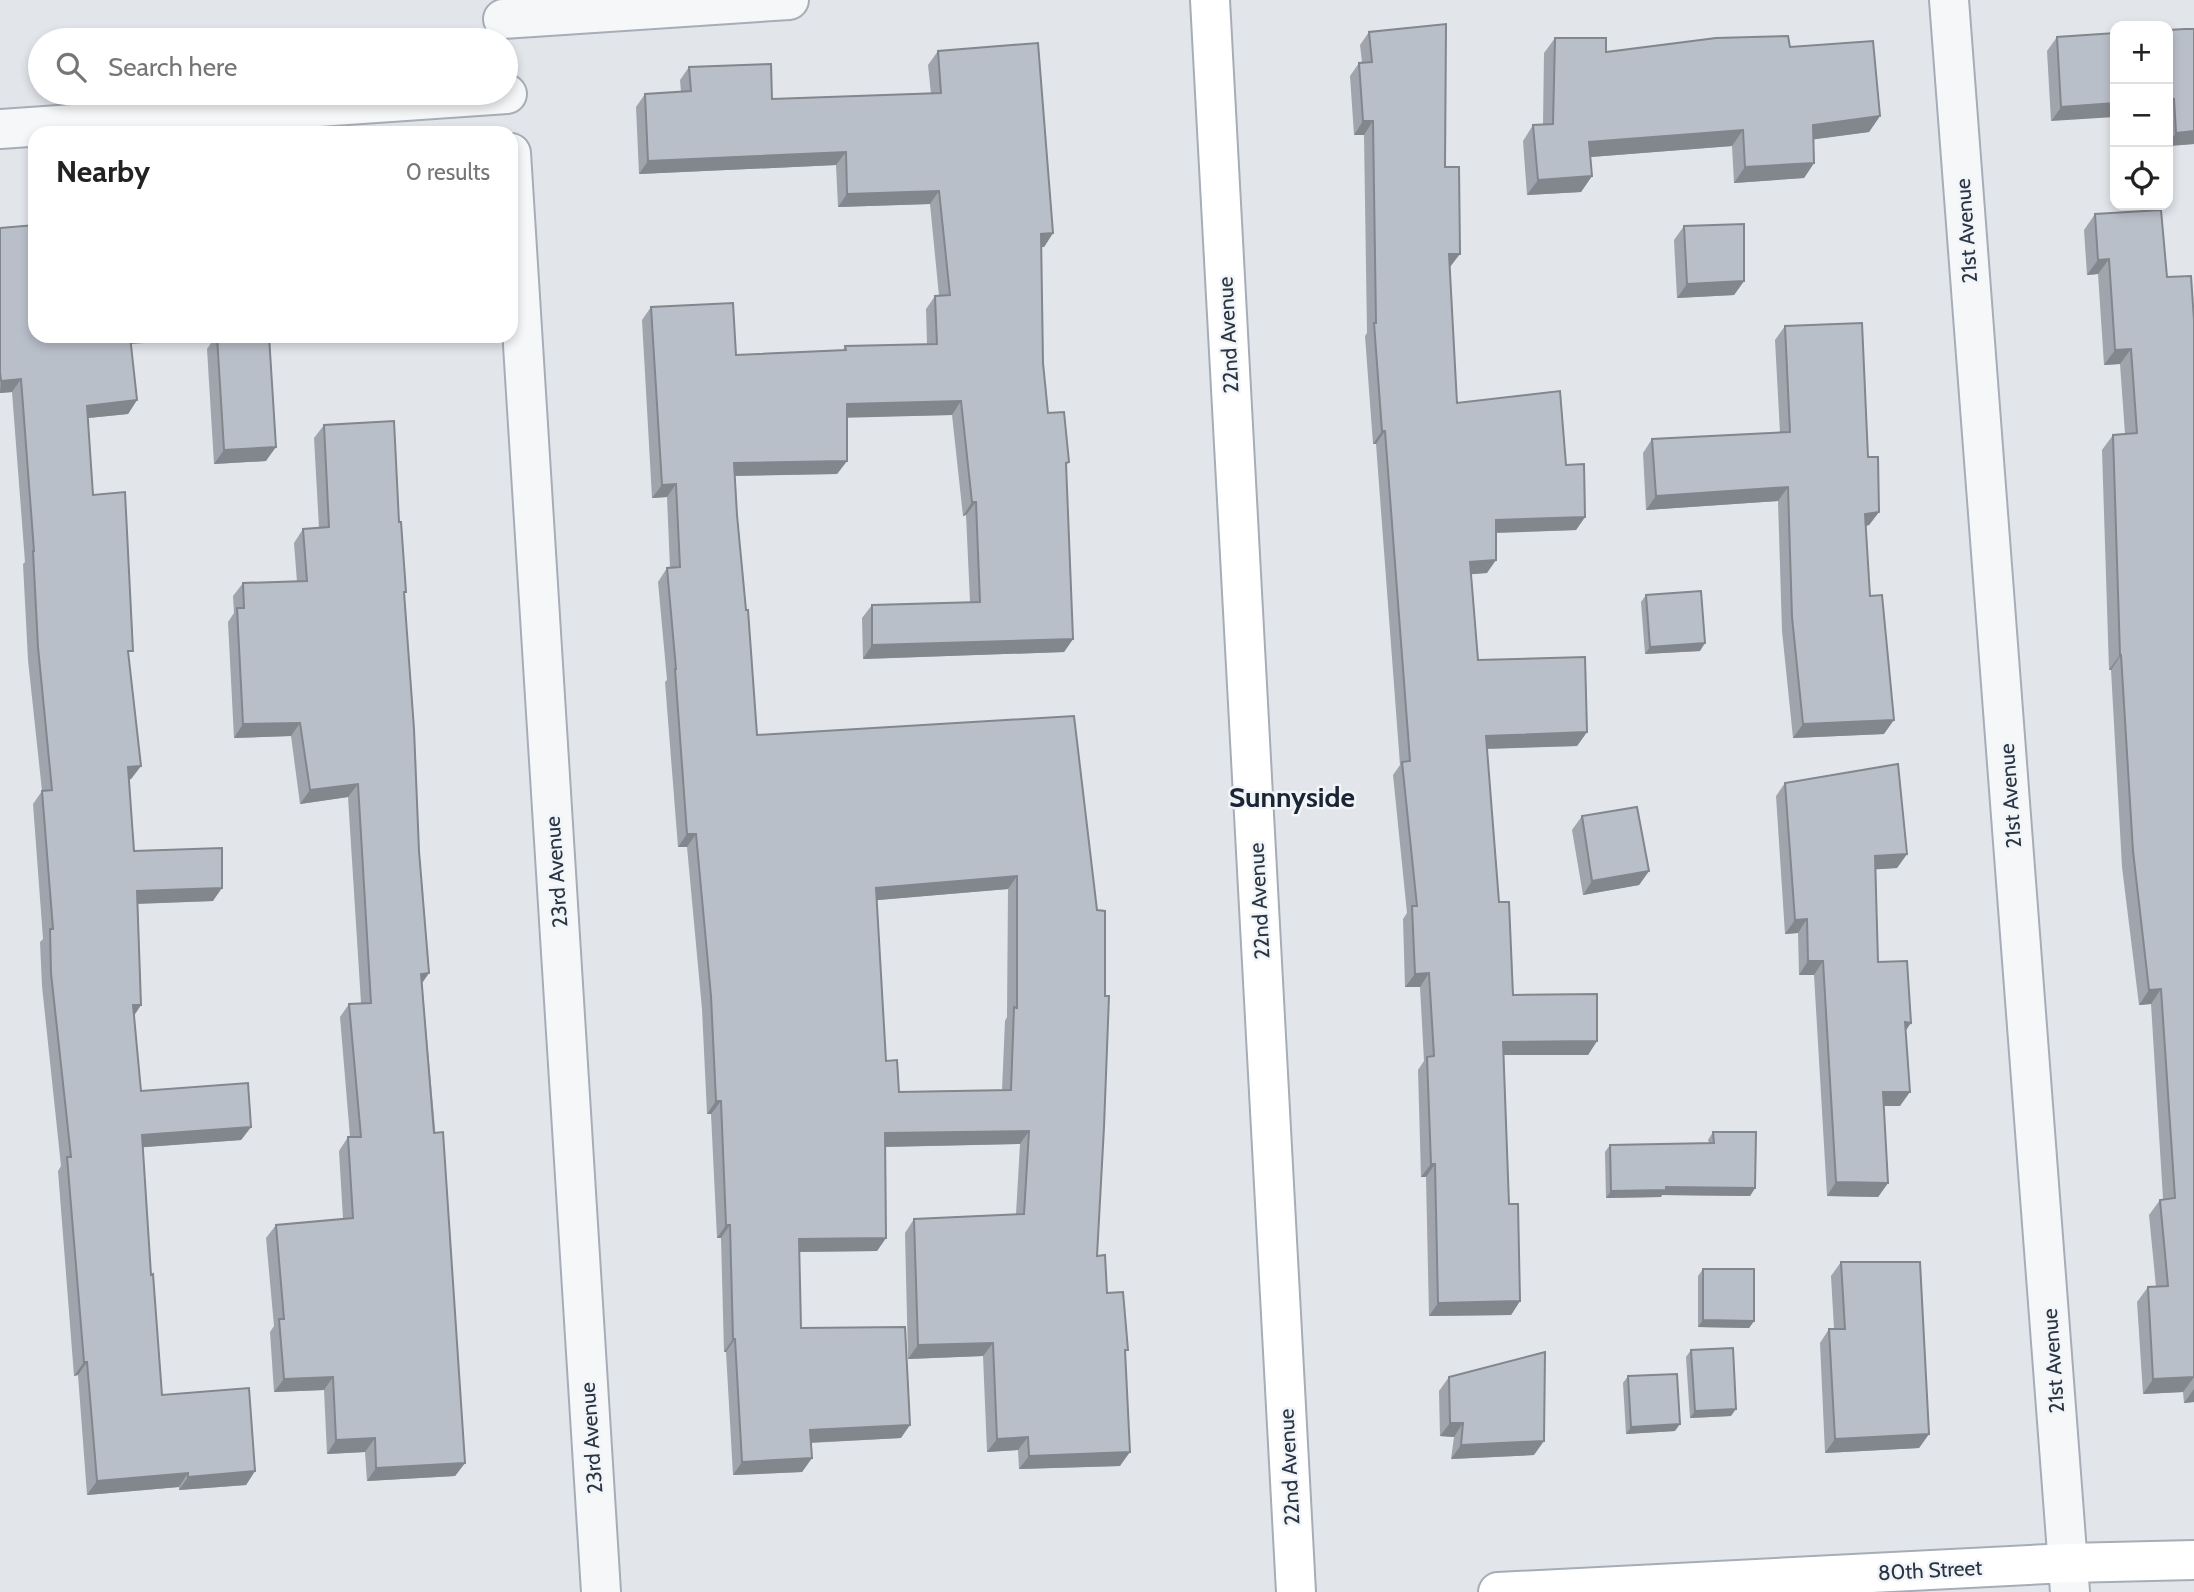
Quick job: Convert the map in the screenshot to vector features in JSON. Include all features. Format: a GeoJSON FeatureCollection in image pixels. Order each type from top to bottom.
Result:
{"type":"FeatureCollection","features":[{"type":"Feature","properties":{"kind":"street"},"geometry":{"type":"LineString","coordinates":[[503,20],[789,0]]}},
{"type":"Feature","properties":{"kind":"street","name":"22nd Avenue"},"geometry":{"type":"LineString","coordinates":[[1210,0],[1296,1592]]}},
{"type":"Feature","properties":{"kind":"street","name":"21st Avenue"},"geometry":{"type":"LineString","coordinates":[[1949,0],[2069,1577]]}},
{"type":"Feature","properties":{"kind":"street"},"geometry":{"type":"LineString","coordinates":[[32,126],[254,105]]}},
{"type":"Feature","properties":{"kind":"street"},"geometry":{"type":"LineString","coordinates":[[508,105],[510,126]]}},
{"type":"Feature","properties":{"kind":"street"},"geometry":{"type":"LineString","coordinates":[[0,129],[28,126]]}},
{"type":"Feature","properties":{"kind":"street","name":"23rd Avenue"},"geometry":{"type":"LineString","coordinates":[[518,265],[601,1592]]}},
{"type":"Feature","properties":{"kind":"street","name":"80th Street"},"geometry":{"type":"LineString","coordinates":[[1498,1592],[2069,1577],[2194,1560]]}},
{"type":"Feature","properties":{"kind":"building"},"geometry":{"type":"Polygon","coordinates":[[[1446,24],[1445,167],[1459,167],[1460,254],[1449,254],[1457,403],[1560,391],[1566,465],[1584,464],[1585,517],[1496,520],[1496,560],[1470,562],[1478,660],[1585,657],[1587,732],[1486,736],[1499,902],[1509,902],[1513,995],[1597,994],[1597,1041],[1503,1042],[1509,1204],[1518,1204],[1520,1301],[1438,1303],[1435,1164],[1431,1164],[1427,1057],[1434,1056],[1429,973],[1415,974],[1412,906],[1417,906],[1402,762],[1410,761],[1385,431],[1382,431],[1374,323],[1373,121],[1363,121],[1359,63],[1372,62],[1369,32],[1446,24]]]}},
{"type":"Feature","properties":{"kind":"building"},"geometry":{"type":"Polygon","coordinates":[[[2194,29],[2194,131],[2176,133],[2173,30],[2194,29]]]}},
{"type":"Feature","properties":{"kind":"building"},"geometry":{"type":"Polygon","coordinates":[[[2110,33],[2110,103],[2061,107],[2057,37],[2110,33]]]}},
{"type":"Feature","properties":{"kind":"building"},"geometry":{"type":"Polygon","coordinates":[[[1788,36],[1790,47],[1873,41],[1880,116],[1813,125],[1814,163],[1745,167],[1743,130],[1589,142],[1592,176],[1538,180],[1533,125],[1553,124],[1555,38],[1606,38],[1606,52],[1716,38],[1788,36]]]}},
{"type":"Feature","properties":{"kind":"building"},"geometry":{"type":"Polygon","coordinates":[[[1038,43],[1053,233],[1041,234],[1043,363],[1048,413],[1064,412],[1069,462],[1066,463],[1073,639],[872,645],[872,605],[980,602],[976,502],[972,502],[961,401],[847,404],[847,461],[734,463],[757,735],[1074,716],[1097,910],[1105,911],[1105,996],[1109,996],[1097,1256],[1105,1255],[1107,1293],[1123,1292],[1128,1350],[1125,1350],[1130,1452],[1029,1456],[1028,1437],[997,1439],[993,1343],[918,1345],[914,1219],[1024,1214],[1029,1131],[885,1133],[886,1238],[799,1239],[801,1328],[905,1327],[910,1425],[810,1430],[812,1458],[742,1462],[733,1339],[730,1225],[726,1225],[721,1101],[716,1101],[711,996],[696,834],[687,834],[667,568],[680,567],[676,484],[662,485],[651,307],[733,303],[736,355],[846,350],[845,346],[937,344],[935,296],[950,295],[939,191],[847,194],[846,152],[648,161],[645,94],[691,91],[689,67],[771,64],[772,99],[941,93],[938,51],[1038,43]],[[1017,876],[876,888],[886,1061],[897,1060],[899,1092],[1011,1090],[1014,1007],[1017,1008],[1017,876]]]}},
{"type":"Feature","properties":{"kind":"building"},"geometry":{"type":"Polygon","coordinates":[[[2161,210],[2167,277],[2191,276],[2194,320],[2194,1377],[2153,1379],[2148,1287],[2168,1286],[2160,1200],[2175,1198],[2161,989],[2149,990],[2133,851],[2120,655],[2113,435],[2137,433],[2131,349],[2115,350],[2109,259],[2098,260],[2095,214],[2161,210]]]}},
{"type":"Feature","properties":{"kind":"building"},"geometry":{"type":"Polygon","coordinates":[[[1744,224],[1744,281],[1687,284],[1684,226],[1744,224]]]}},
{"type":"Feature","properties":{"kind":"building"},"geometry":{"type":"Polygon","coordinates":[[[28,226],[28,343],[131,343],[137,400],[87,406],[93,495],[125,492],[133,651],[128,651],[141,766],[128,767],[134,851],[222,848],[222,888],[137,891],[141,1005],[133,1005],[141,1091],[248,1083],[251,1127],[142,1135],[162,1395],[249,1388],[255,1471],[188,1477],[188,1473],[97,1481],[67,1157],[71,1157],[51,973],[50,929],[53,929],[42,791],[52,790],[38,647],[21,379],[1,381],[0,372],[0,228],[28,226]]]}},
{"type":"Feature","properties":{"kind":"building"},"geometry":{"type":"Polygon","coordinates":[[[1862,323],[1868,457],[1878,457],[1879,512],[1865,514],[1870,596],[1882,595],[1894,720],[1803,724],[1792,617],[1788,487],[1656,496],[1652,439],[1790,432],[1785,326],[1862,323]]]}},
{"type":"Feature","properties":{"kind":"building"},"geometry":{"type":"Polygon","coordinates":[[[217,343],[269,343],[276,447],[224,450],[217,343]]]}},
{"type":"Feature","properties":{"kind":"building"},"geometry":{"type":"Polygon","coordinates":[[[394,421],[419,851],[429,973],[421,974],[434,1133],[443,1132],[465,1463],[376,1468],[375,1438],[336,1440],[333,1377],[284,1379],[279,1319],[284,1319],[276,1225],[353,1218],[348,1137],[361,1137],[349,1004],[371,1003],[358,784],[310,790],[300,723],[243,724],[237,608],[244,608],[243,583],[307,581],[303,529],[329,527],[324,425],[394,421]]]}},
{"type":"Feature","properties":{"kind":"building"},"geometry":{"type":"Polygon","coordinates":[[[1701,591],[1705,643],[1650,647],[1646,595],[1701,591]]]}},
{"type":"Feature","properties":{"kind":"building"},"geometry":{"type":"Polygon","coordinates":[[[1898,764],[1907,854],[1875,856],[1878,962],[1907,961],[1911,1023],[1905,1022],[1910,1092],[1883,1092],[1888,1183],[1836,1182],[1823,961],[1808,961],[1807,919],[1795,920],[1785,783],[1898,764]]]}},
{"type":"Feature","properties":{"kind":"building"},"geometry":{"type":"Polygon","coordinates":[[[1637,807],[1649,871],[1592,881],[1582,816],[1637,807]]]}},
{"type":"Feature","properties":{"kind":"building"},"geometry":{"type":"Polygon","coordinates":[[[1713,1132],[1756,1132],[1755,1188],[1666,1187],[1666,1190],[1611,1191],[1610,1145],[1714,1143],[1713,1132]]]}},
{"type":"Feature","properties":{"kind":"building"},"geometry":{"type":"Polygon","coordinates":[[[1841,1262],[1920,1262],[1929,1434],[1835,1439],[1829,1329],[1845,1329],[1841,1262]]]}},
{"type":"Feature","properties":{"kind":"building"},"geometry":{"type":"Polygon","coordinates":[[[1703,1269],[1754,1269],[1754,1321],[1703,1320],[1703,1269]]]}},
{"type":"Feature","properties":{"kind":"building"},"geometry":{"type":"Polygon","coordinates":[[[1733,1348],[1736,1409],[1695,1411],[1691,1350],[1733,1348]]]}},
{"type":"Feature","properties":{"kind":"building"},"geometry":{"type":"Polygon","coordinates":[[[1545,1352],[1544,1441],[1461,1445],[1463,1423],[1450,1423],[1449,1377],[1545,1352]]]}},
{"type":"Feature","properties":{"kind":"building"},"geometry":{"type":"Polygon","coordinates":[[[1677,1374],[1680,1424],[1631,1427],[1628,1376],[1677,1374]]]}},
{"type":"Feature","properties":{"kind":"district","name":"Sunnyside"},"geometry":{"type":"Point","coordinates":[1292,797]}}]}
